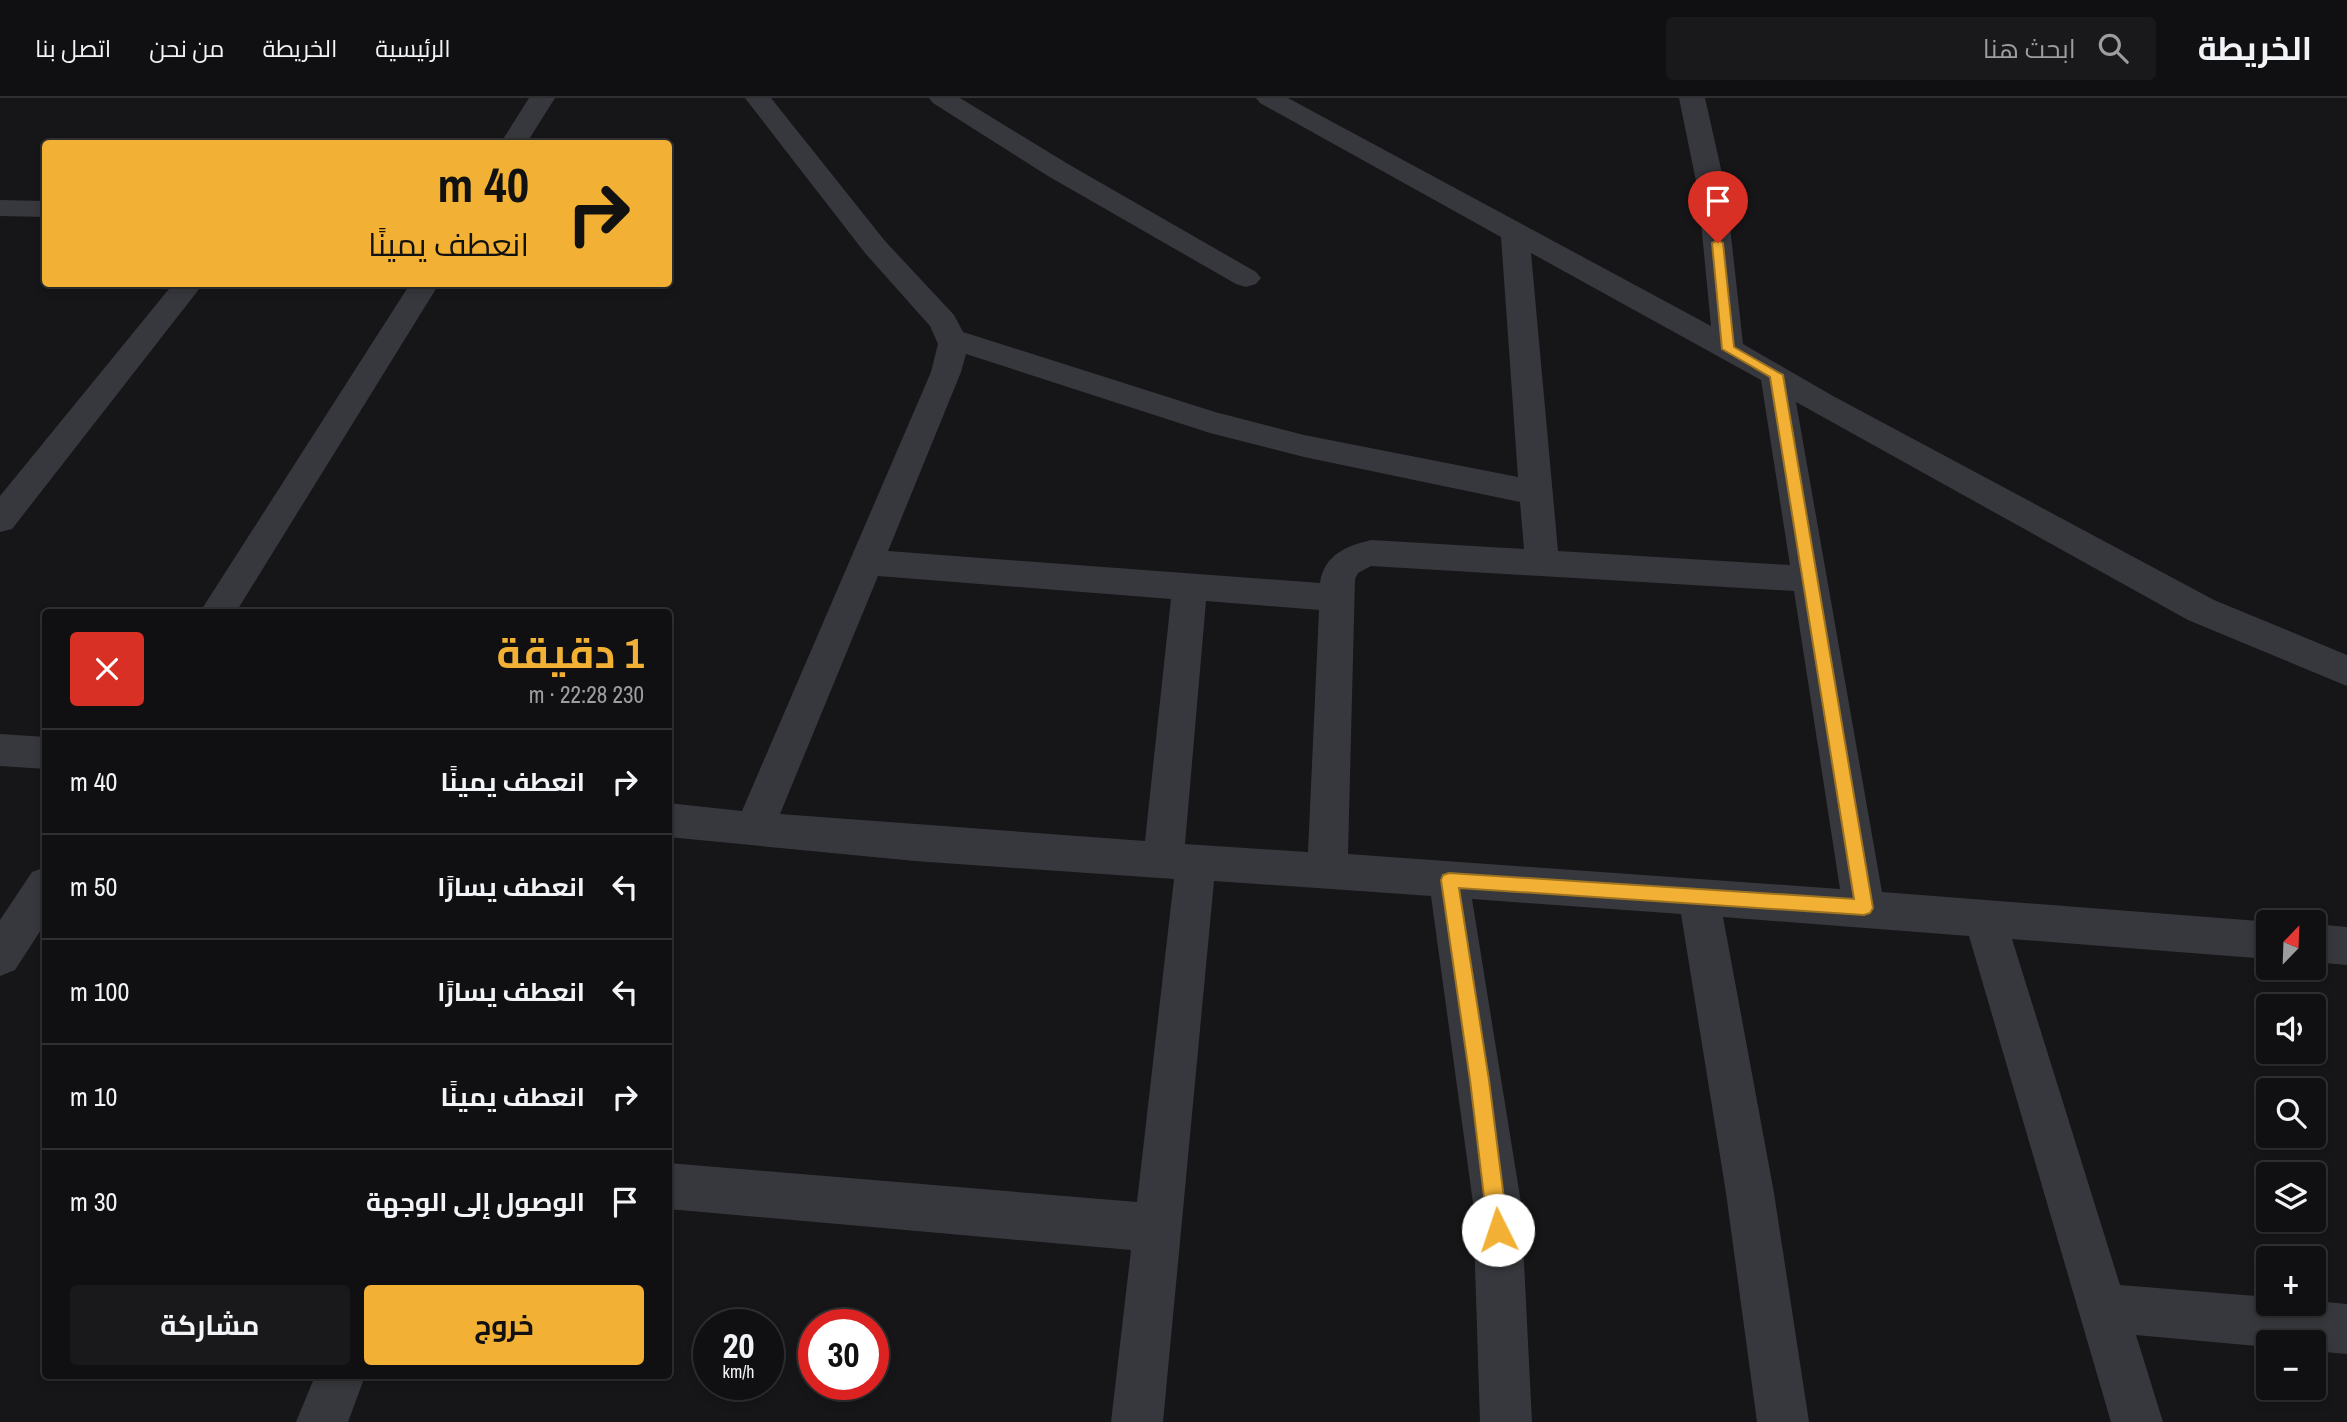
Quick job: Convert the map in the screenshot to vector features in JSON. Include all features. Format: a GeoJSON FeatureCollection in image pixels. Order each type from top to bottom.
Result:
{"type":"FeatureCollection","features":[{"type":"Feature","properties":{"kind":"street"},"geometry":{"type":"LineString","coordinates":[[516,140],[542,98]]}},
{"type":"Feature","properties":{"kind":"street"},"geometry":{"type":"LineString","coordinates":[[754,829],[946,372],[953,344],[943,322],[875,247],[758,98]]}},
{"type":"Feature","properties":{"kind":"street"},"geometry":{"type":"LineString","coordinates":[[942,98],[1058,170],[1246,278]]}},
{"type":"Feature","properties":{"kind":"street"},"geometry":{"type":"LineString","coordinates":[[1269,98],[2201,610],[2347,671]]}},
{"type":"Feature","properties":{"kind":"street"},"geometry":{"type":"LineString","coordinates":[[1692,98],[1712,191],[1728,349]]}},
{"type":"Feature","properties":{"kind":"street"},"geometry":{"type":"LineString","coordinates":[[0,208],[42,209]]}},
{"type":"Feature","properties":{"kind":"street"},"geometry":{"type":"LineString","coordinates":[[1515,233],[1542,564]]}},
{"type":"Feature","properties":{"kind":"street"},"geometry":{"type":"LineString","coordinates":[[0,520],[186,287]]}},
{"type":"Feature","properties":{"kind":"street"},"geometry":{"type":"LineString","coordinates":[[220,609],[422,287]]}},
{"type":"Feature","properties":{"kind":"street"},"geometry":{"type":"LineString","coordinates":[[951,339],[1210,422],[1304,446],[1536,493]]}},
{"type":"Feature","properties":{"kind":"street"},"geometry":{"type":"LineString","coordinates":[[1776,375],[1864,908]]}},
{"type":"Feature","properties":{"kind":"street"},"geometry":{"type":"LineString","coordinates":[[1327,871],[1338,579],[1346,563],[1371,553],[1809,579]]}},
{"type":"Feature","properties":{"kind":"street"},"geometry":{"type":"LineString","coordinates":[[865,562],[1337,598]]}},
{"type":"Feature","properties":{"kind":"street"},"geometry":{"type":"LineString","coordinates":[[1138,1422],[1157,1228],[1179,862],[1190,587]]}},
{"type":"Feature","properties":{"kind":"street"},"geometry":{"type":"LineString","coordinates":[[0,750],[42,753]]}},
{"type":"Feature","properties":{"kind":"street"},"geometry":{"type":"LineString","coordinates":[[672,820],[1179,862],[1864,908],[2256,939]]}},
{"type":"Feature","properties":{"kind":"street"},"geometry":{"type":"LineString","coordinates":[[1449,880],[1497,1203],[1506,1422]]}},
{"type":"Feature","properties":{"kind":"street"},"geometry":{"type":"LineString","coordinates":[[1699,898],[1750,1193],[1783,1422]]}},
{"type":"Feature","properties":{"kind":"street"},"geometry":{"type":"LineString","coordinates":[[0,956],[26,899]]}},
{"type":"Feature","properties":{"kind":"street"},"geometry":{"type":"LineString","coordinates":[[1985,919],[2137,1422]]}},
{"type":"Feature","properties":{"kind":"street"},"geometry":{"type":"LineString","coordinates":[[2326,944],[2347,946]]}},
{"type":"Feature","properties":{"kind":"street"},"geometry":{"type":"LineString","coordinates":[[672,1186],[1157,1228]]}},
{"type":"Feature","properties":{"kind":"street"},"geometry":{"type":"LineString","coordinates":[[2103,1308],[2347,1329]]}},
{"type":"Feature","properties":{"kind":"street"},"geometry":{"type":"LineString","coordinates":[[322,1422],[339,1379]]}},
{"type":"Feature","properties":{"kind":"route"},"geometry":{"type":"LineString","coordinates":[[1498,1230],[1497,1203],[1480,1080],[1449,880],[1864,908],[1776,375],[1728,349],[1718,243]]}}]}
